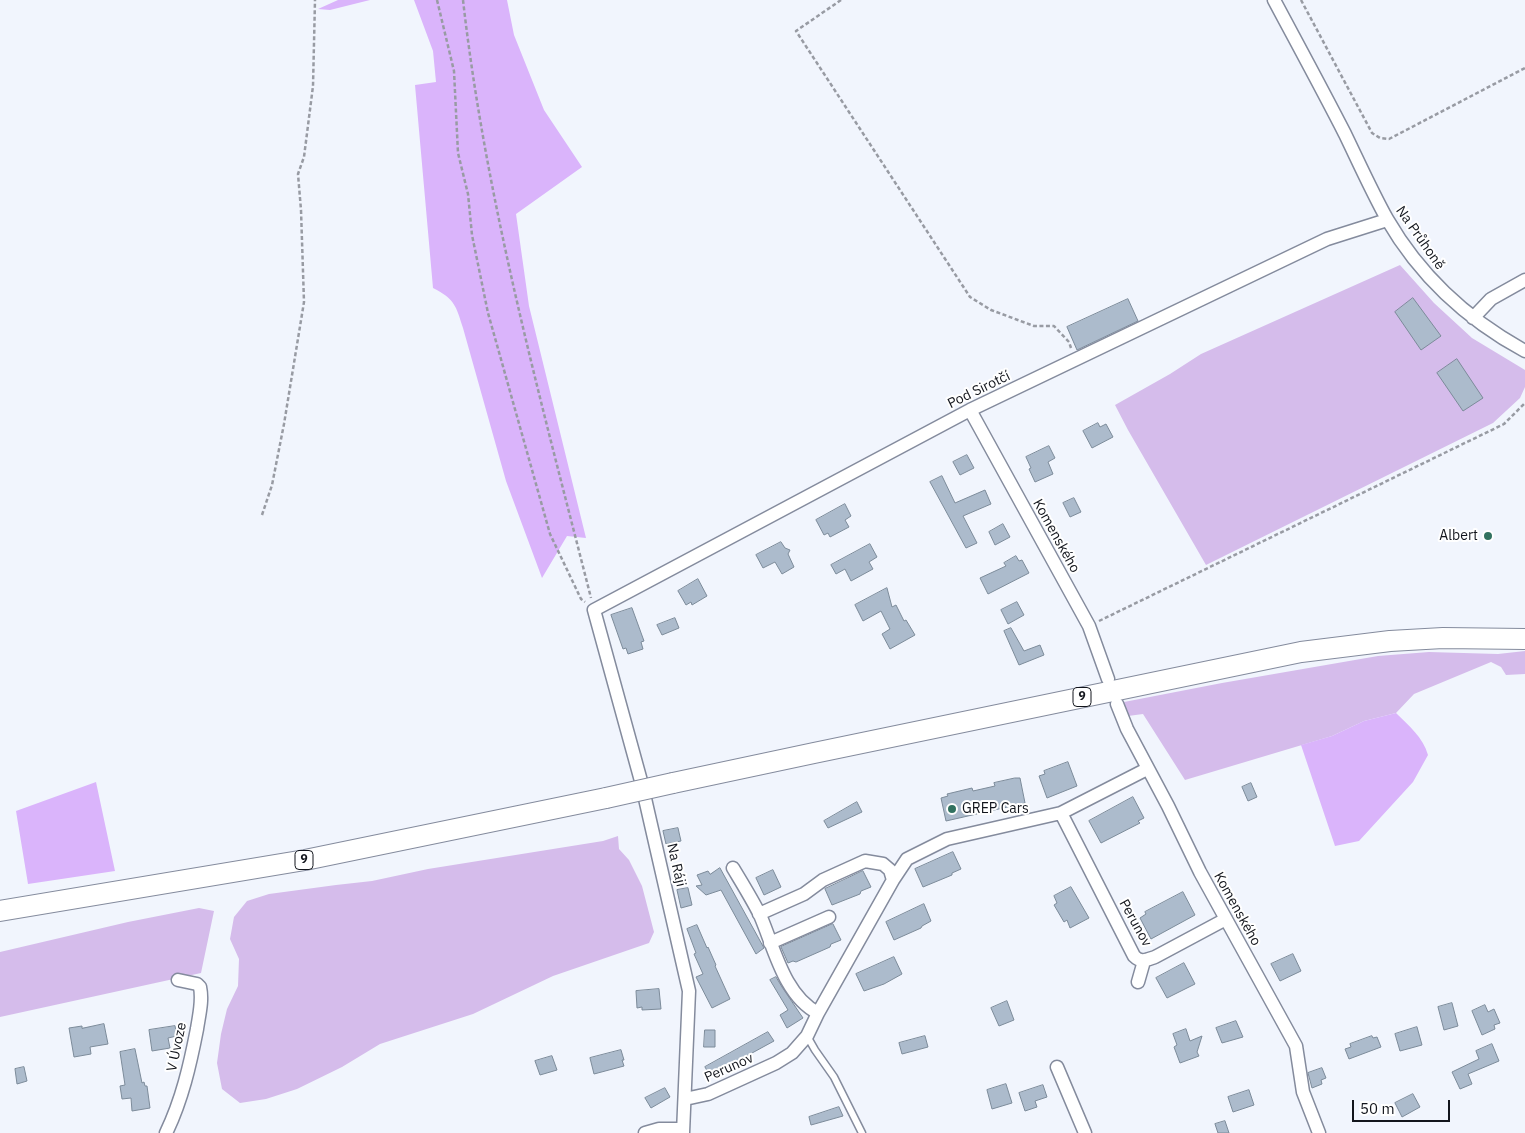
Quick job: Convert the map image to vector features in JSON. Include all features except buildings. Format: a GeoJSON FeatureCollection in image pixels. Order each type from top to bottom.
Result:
{"type":"FeatureCollection","features":[{"type":"Feature","properties":{"kind":"main road","name":"9"},"geometry":{"type":"LineString","coordinates":[[0,911],[305,860],[672,784],[814,752],[1301,652],[1390,641],[1443,638],[1525,639]]}},
{"type":"Feature","properties":{"kind":"street","name":"Na Průhoně"},"geometry":{"type":"LineString","coordinates":[[1274,0],[1388,220],[1413,258],[1429,278],[1473,318],[1525,351]]}},
{"type":"Feature","properties":{"kind":"street","name":"Pod Sirotčí"},"geometry":{"type":"LineString","coordinates":[[594,610],[970,410],[1327,239],[1388,220]]}},
{"type":"Feature","properties":{"kind":"street"},"geometry":{"type":"LineString","coordinates":[[1473,318],[1491,299],[1525,280]]}},
{"type":"Feature","properties":{"kind":"street","name":"Komenského"},"geometry":{"type":"LineString","coordinates":[[970,410],[1089,626],[1108,679]]}},
{"type":"Feature","properties":{"kind":"street","name":"Na Ráji"},"geometry":{"type":"LineString","coordinates":[[594,610],[641,781],[689,991],[683,1131]]}},
{"type":"Feature","properties":{"kind":"street","name":"Komenského"},"geometry":{"type":"LineString","coordinates":[[1116,704],[1146,769],[1168,806],[1200,872],[1296,1046],[1303,1092],[1318,1133]]}},
{"type":"Feature","properties":{"kind":"street","name":"Perunov"},"geometry":{"type":"LineString","coordinates":[[685,1099],[708,1094],[776,1063],[792,1052],[807,1036],[893,880],[907,859],[947,839],[1061,814],[1146,769]]}},
{"type":"Feature","properties":{"kind":"street","name":"Perunov"},"geometry":{"type":"LineString","coordinates":[[1061,814],[1134,956],[1138,960],[1144,961],[1154,957],[1226,919]]}},
{"type":"Feature","properties":{"kind":"street"},"geometry":{"type":"LineString","coordinates":[[759,914],[804,894],[823,880],[865,861],[883,864],[890,870],[893,880]]}},
{"type":"Feature","properties":{"kind":"street"},"geometry":{"type":"LineString","coordinates":[[733,868],[759,914],[778,963],[796,994],[808,1008],[818,1013]]}},
{"type":"Feature","properties":{"kind":"street"},"geometry":{"type":"LineString","coordinates":[[770,943],[829,917]]}},
{"type":"Feature","properties":{"kind":"street"},"geometry":{"type":"LineString","coordinates":[[1138,982],[1144,961]]}},
{"type":"Feature","properties":{"kind":"street","name":"V Úvoze"},"geometry":{"type":"LineString","coordinates":[[166,1133],[182,1092],[191,1059],[202,999],[200,987],[197,984],[178,980]]}},
{"type":"Feature","properties":{"kind":"street"},"geometry":{"type":"LineString","coordinates":[[1057,1067],[1085,1133]]}},
{"type":"Feature","properties":{"kind":"street"},"geometry":{"type":"LineString","coordinates":[[645,1133],[659,1129],[683,1131]]}},
{"type":"Feature","properties":{"kind":"lane"},"geometry":{"type":"LineString","coordinates":[[807,1036],[834,1077],[862,1133]]}},
{"type":"Feature","properties":{"kind":"path"},"geometry":{"type":"LineString","coordinates":[[262,515],[272,485],[304,302],[298,174],[304,157],[312,86],[315,0]]}},
{"type":"Feature","properties":{"kind":"path"},"geometry":{"type":"LineString","coordinates":[[437,0],[454,71],[458,153],[468,194],[477,265],[488,313],[550,534],[581,599],[594,610]]}},
{"type":"Feature","properties":{"kind":"path"},"geometry":{"type":"LineString","coordinates":[[463,0],[489,175],[526,338],[594,610]]}},
{"type":"Feature","properties":{"kind":"path"},"geometry":{"type":"LineString","coordinates":[[841,0],[796,31],[970,297],[991,310],[1034,326],[1054,326],[1069,342],[1076,359]]}},
{"type":"Feature","properties":{"kind":"path"},"geometry":{"type":"LineString","coordinates":[[1301,0],[1372,133],[1380,138],[1389,139],[1525,68]]}},
{"type":"Feature","properties":{"kind":"path"},"geometry":{"type":"LineString","coordinates":[[1089,626],[1504,424],[1525,403]]}},
{"type":"Feature","properties":{"kind":"shaded area"},"geometry":{"type":"Polygon","coordinates":[[[338,0],[370,0],[330,10],[318,9],[338,0]]]}},
{"type":"Feature","properties":{"kind":"shaded area"},"geometry":{"type":"Polygon","coordinates":[[[414,0],[507,0],[514,35],[544,110],[582,167],[516,214],[529,306],[586,538],[567,536],[542,578],[506,481],[458,314],[454,304],[446,296],[433,288],[415,85],[436,82],[433,51],[414,0]]]}},
{"type":"Feature","properties":{"kind":"shaded area"},"geometry":{"type":"Polygon","coordinates":[[[1400,265],[1434,303],[1472,338],[1525,370],[1525,387],[1520,398],[1493,423],[1206,565],[1115,405],[1201,354],[1400,265]]]}},
{"type":"Feature","properties":{"kind":"shaded area"},"geometry":{"type":"Polygon","coordinates":[[[1525,651],[1525,674],[1506,675],[1501,667],[1491,662],[1414,694],[1396,713],[1364,721],[1332,736],[1185,780],[1143,714],[1128,716],[1124,702],[1378,656],[1429,652],[1498,654],[1525,651]]]}},
{"type":"Feature","properties":{"kind":"shaded area"},"geometry":{"type":"Polygon","coordinates":[[[1396,713],[1419,737],[1428,755],[1413,782],[1359,841],[1335,846],[1301,745],[1332,736],[1364,721],[1396,713]]]}},
{"type":"Feature","properties":{"kind":"shaded area"},"geometry":{"type":"Polygon","coordinates":[[[96,782],[115,871],[28,884],[16,811],[96,782]]]}},
{"type":"Feature","properties":{"kind":"shaded area"},"geometry":{"type":"Polygon","coordinates":[[[618,836],[619,849],[629,860],[642,886],[654,932],[649,943],[553,976],[473,1014],[380,1044],[342,1067],[297,1089],[266,1099],[240,1103],[222,1089],[217,1063],[221,1034],[227,1009],[238,986],[239,959],[230,939],[234,917],[247,901],[269,894],[372,881],[428,869],[603,841],[618,836]]]}},
{"type":"Feature","properties":{"kind":"shaded area"},"geometry":{"type":"Polygon","coordinates":[[[199,908],[214,911],[201,973],[0,1017],[0,952],[128,922],[199,908]]]}},
{"type":"Feature","properties":{"kind":"place","name":"Albert"},"geometry":{"type":"Point","coordinates":[1488,536]}},
{"type":"Feature","properties":{"kind":"place","name":"GREP Cars"},"geometry":{"type":"Point","coordinates":[952,809]}}]}
